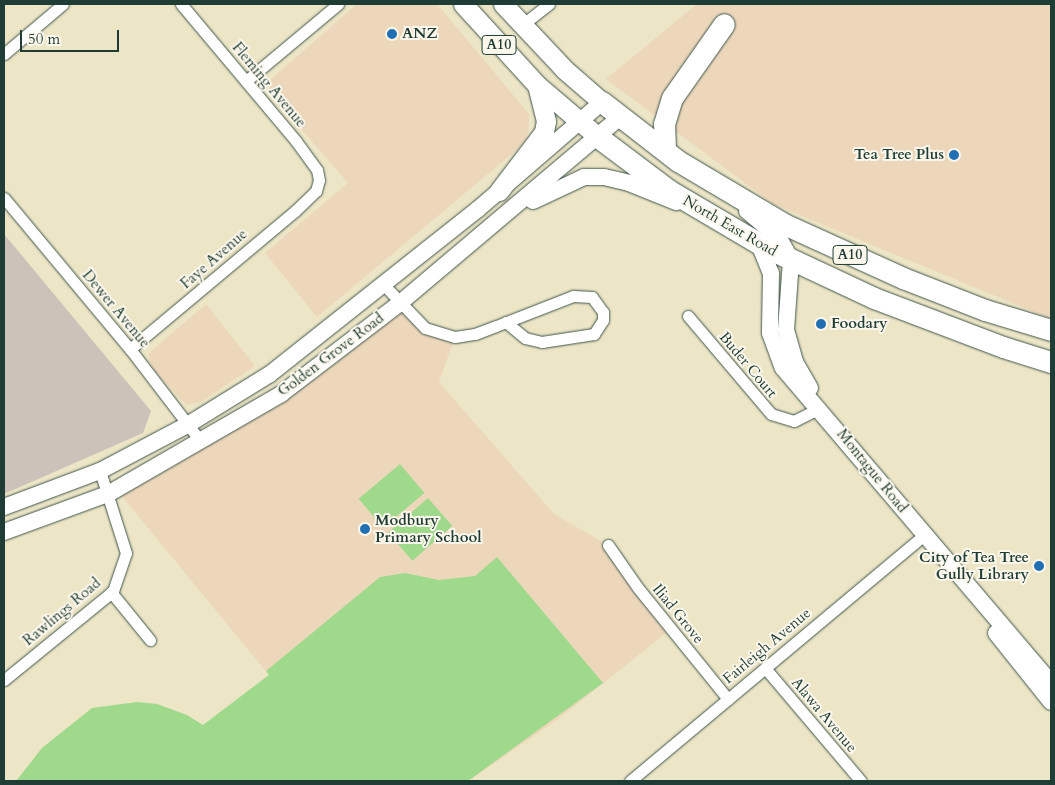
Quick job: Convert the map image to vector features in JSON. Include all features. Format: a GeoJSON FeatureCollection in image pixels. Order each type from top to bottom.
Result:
{"type":"FeatureCollection","features":[{"type":"Feature","properties":{"kind":"highway"},"geometry":{"type":"LineString","coordinates":[[664,150],[664,124],[672,98],[724,24]]}},
{"type":"Feature","properties":{"kind":"highway","name":"North East Road"},"geometry":{"type":"LineString","coordinates":[[602,102],[664,150],[714,184],[846,253],[1001,315],[1051,330]]}},
{"type":"Feature","properties":{"kind":"highway","name":"North East Road"},"geometry":{"type":"LineString","coordinates":[[598,137],[670,191],[713,218],[791,260],[874,298],[991,342],[1051,362]]}},
{"type":"Feature","properties":{"kind":"highway"},"geometry":{"type":"LineString","coordinates":[[991,342],[1001,315]]}},
{"type":"Feature","properties":{"kind":"main road","name":"North East Road"},"geometry":{"type":"LineString","coordinates":[[463,4],[537,85],[598,137]]}},
{"type":"Feature","properties":{"kind":"main road","name":"North East Road"},"geometry":{"type":"LineString","coordinates":[[503,4],[522,25],[602,102]]}},
{"type":"Feature","properties":{"kind":"main road"},"geometry":{"type":"LineString","coordinates":[[500,191],[544,132],[546,121],[537,85]]}},
{"type":"Feature","properties":{"kind":"main road","name":"Golden Grove Road"},"geometry":{"type":"LineString","coordinates":[[4,507],[100,472],[189,424],[270,374],[500,191],[602,102]]}},
{"type":"Feature","properties":{"kind":"main road","name":"Golden Grove Road"},"geometry":{"type":"LineString","coordinates":[[4,532],[108,494],[201,442],[281,394],[400,304],[509,214],[620,117]]}},
{"type":"Feature","properties":{"kind":"main road"},"geometry":{"type":"LineString","coordinates":[[509,214],[584,177],[604,176],[629,183],[713,218]]}},
{"type":"Feature","properties":{"kind":"main road"},"geometry":{"type":"LineString","coordinates":[[714,184],[779,238],[791,260]]}},
{"type":"Feature","properties":{"kind":"main road","name":"Montague Road"},"geometry":{"type":"LineString","coordinates":[[759,244],[772,280],[769,320],[775,350],[783,368],[804,394],[820,408],[924,535],[1051,683]]}},
{"type":"Feature","properties":{"kind":"main road","name":"Montague Road"},"geometry":{"type":"LineString","coordinates":[[791,260],[786,330],[795,362],[820,408]]}},
{"type":"Feature","properties":{"kind":"main road","name":"Montague Road"},"geometry":{"type":"LineString","coordinates":[[924,535],[951,574],[1051,702]]}},
{"type":"Feature","properties":{"kind":"street"},"geometry":{"type":"LineString","coordinates":[[4,54],[63,4]]}},
{"type":"Feature","properties":{"kind":"street","name":"Fleming Avenue"},"geometry":{"type":"LineString","coordinates":[[181,4],[246,81],[316,170],[320,180],[316,191]]}},
{"type":"Feature","properties":{"kind":"street"},"geometry":{"type":"LineString","coordinates":[[246,81],[338,4]]}},
{"type":"Feature","properties":{"kind":"street"},"geometry":{"type":"LineString","coordinates":[[522,25],[549,4]]}},
{"type":"Feature","properties":{"kind":"street","name":"Faye Avenue"},"geometry":{"type":"LineString","coordinates":[[130,348],[316,191]]}},
{"type":"Feature","properties":{"kind":"street","name":"Dewer Avenue"},"geometry":{"type":"LineString","coordinates":[[4,198],[130,348],[201,442]]}},
{"type":"Feature","properties":{"kind":"street"},"geometry":{"type":"LineString","coordinates":[[383,284],[400,304],[425,328],[445,335],[462,337],[572,296],[584,294],[599,303],[603,312],[603,320],[594,334],[542,342],[524,338],[506,322]]}},
{"type":"Feature","properties":{"kind":"street","name":"Buder Court"},"geometry":{"type":"LineString","coordinates":[[688,316],[771,414],[794,421],[820,408]]}},
{"type":"Feature","properties":{"kind":"street","name":"Rawlings Road"},"geometry":{"type":"LineString","coordinates":[[4,680],[111,592],[126,553],[100,472]]}},
{"type":"Feature","properties":{"kind":"street","name":"Fairleigh Avenue"},"geometry":{"type":"LineString","coordinates":[[630,781],[924,535]]}},
{"type":"Feature","properties":{"kind":"street","name":"Iliad Grove"},"geometry":{"type":"LineString","coordinates":[[608,545],[638,588],[728,699]]}},
{"type":"Feature","properties":{"kind":"street"},"geometry":{"type":"LineString","coordinates":[[111,592],[150,640]]}},
{"type":"Feature","properties":{"kind":"street","name":"Alawa Avenue"},"geometry":{"type":"LineString","coordinates":[[765,668],[861,781]]}},
{"type":"Feature","properties":{"kind":"shaded area"},"geometry":{"type":"Polygon","coordinates":[[[357,4],[437,4],[529,114],[529,126],[526,140],[519,148],[317,317],[265,253],[348,183],[276,100],[270,89],[271,79],[357,4]]]}},
{"type":"Feature","properties":{"kind":"shaded area"},"geometry":{"type":"Polygon","coordinates":[[[697,4],[1051,4],[1051,319],[773,204],[606,79],[697,4]]]}},
{"type":"Feature","properties":{"kind":"shaded area"},"geometry":{"type":"Polygon","coordinates":[[[4,234],[151,411],[143,433],[4,494],[4,234]]]}},
{"type":"Feature","properties":{"kind":"shaded area","name":"Modbury Primary School"},"geometry":{"type":"Polygon","coordinates":[[[400,303],[413,319],[455,337],[439,382],[554,514],[608,545],[671,629],[557,720],[468,781],[269,675],[116,489],[201,442],[400,303]]]}},
{"type":"Feature","properties":{"kind":"shaded area"},"geometry":{"type":"Polygon","coordinates":[[[206,304],[255,366],[201,402],[186,405],[152,368],[148,354],[206,304]]]}},
{"type":"Feature","properties":{"kind":"green space"},"geometry":{"type":"Polygon","coordinates":[[[400,464],[424,493],[383,528],[359,499],[400,464]]]}},
{"type":"Feature","properties":{"kind":"green space"},"geometry":{"type":"Polygon","coordinates":[[[428,498],[452,526],[412,561],[388,533],[428,498]]]}},
{"type":"Feature","properties":{"kind":"green space"},"geometry":{"type":"Polygon","coordinates":[[[497,557],[603,683],[468,781],[16,781],[42,748],[92,708],[137,702],[157,704],[187,715],[203,725],[269,675],[266,671],[380,577],[405,573],[439,580],[475,576],[497,557]]]}},
{"type":"Feature","properties":{"kind":"place","name":"ANZ"},"geometry":{"type":"Point","coordinates":[392,34]}},
{"type":"Feature","properties":{"kind":"place","name":"Tea Tree Plus"},"geometry":{"type":"Point","coordinates":[954,155]}},
{"type":"Feature","properties":{"kind":"place","name":"Foodary"},"geometry":{"type":"Point","coordinates":[821,324]}},
{"type":"Feature","properties":{"kind":"place","name":"Modbury Primary School"},"geometry":{"type":"Point","coordinates":[365,529]}},
{"type":"Feature","properties":{"kind":"place","name":"City of Tea Tree Gully Library"},"geometry":{"type":"Point","coordinates":[1039,566]}}]}
